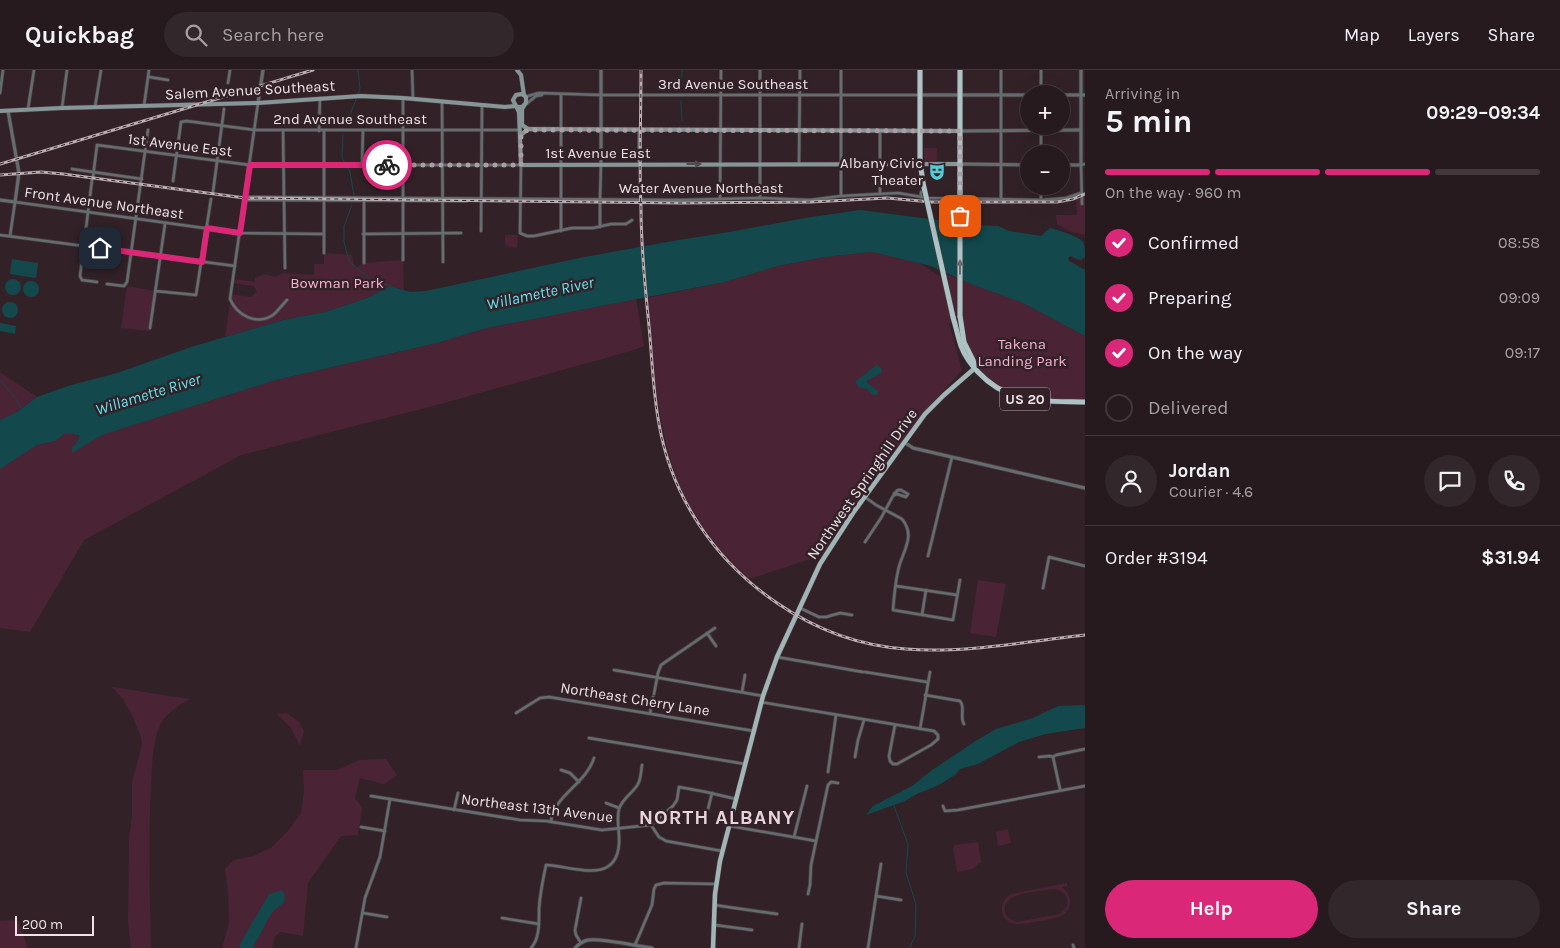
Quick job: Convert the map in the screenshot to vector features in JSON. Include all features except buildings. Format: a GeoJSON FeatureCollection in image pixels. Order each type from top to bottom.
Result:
{"type":"FeatureCollection","features":[{"type":"Feature","properties":{"kind":"highway","name":"US 20"},"geometry":{"type":"LineString","coordinates":[[920,70],[920,164],[953,317],[963,351],[970,364],[996,388],[1016,397],[1037,401],[1085,402]]}},
{"type":"Feature","properties":{"kind":"highway","name":"US 20"},"geometry":{"type":"LineString","coordinates":[[960,70],[960,316],[964,342],[975,368]]}},
{"type":"Feature","properties":{"kind":"main road"},"geometry":{"type":"LineString","coordinates":[[502,106],[513,99],[520,91],[521,75],[518,70]]}},
{"type":"Feature","properties":{"kind":"main road"},"geometry":{"type":"LineString","coordinates":[[521,82],[527,99],[522,110],[522,125],[528,130]]}},
{"type":"Feature","properties":{"kind":"main road"},"geometry":{"type":"LineString","coordinates":[[517,94],[524,95]]}},
{"type":"Feature","properties":{"kind":"main road","name":"Salem Avenue Southeast"},"geometry":{"type":"LineString","coordinates":[[0,111],[258,103],[362,96],[516,106]]}},
{"type":"Feature","properties":{"kind":"main road"},"geometry":{"type":"LineString","coordinates":[[513,99],[519,111],[521,165]]}},
{"type":"Feature","properties":{"kind":"main road"},"geometry":{"type":"LineString","coordinates":[[516,106],[525,105]]}},
{"type":"Feature","properties":{"kind":"main road"},"geometry":{"type":"LineString","coordinates":[[521,136],[523,132],[528,130],[960,131]]}},
{"type":"Feature","properties":{"kind":"main road","name":"1st Avenue East"},"geometry":{"type":"LineString","coordinates":[[521,165],[960,164]]}},
{"type":"Feature","properties":{"kind":"main road","name":"Northwest Springhill Drive"},"geometry":{"type":"LineString","coordinates":[[714,948],[714,905],[722,851],[761,702],[777,657],[826,554],[865,497],[920,420],[936,402],[975,368]]}},
{"type":"Feature","properties":{"kind":"street"},"geometry":{"type":"LineString","coordinates":[[0,93],[3,70]]}},
{"type":"Feature","properties":{"kind":"street"},"geometry":{"type":"LineString","coordinates":[[28,109],[34,70]]}},
{"type":"Feature","properties":{"kind":"street"},"geometry":{"type":"LineString","coordinates":[[62,108],[67,70]]}},
{"type":"Feature","properties":{"kind":"street"},"geometry":{"type":"LineString","coordinates":[[95,107],[101,70]]}},
{"type":"Feature","properties":{"kind":"street"},"geometry":{"type":"LineString","coordinates":[[144,106],[150,70]]}},
{"type":"Feature","properties":{"kind":"street"},"geometry":{"type":"LineString","coordinates":[[228,83],[230,70]]}},
{"type":"Feature","properties":{"kind":"street"},"geometry":{"type":"LineString","coordinates":[[263,70],[230,301],[248,318],[255,320],[272,315],[287,300]]}},
{"type":"Feature","properties":{"kind":"street"},"geometry":{"type":"LineString","coordinates":[[412,70],[413,99]]}},
{"type":"Feature","properties":{"kind":"street"},"geometry":{"type":"LineString","coordinates":[[600,199],[601,70]]}},
{"type":"Feature","properties":{"kind":"street"},"geometry":{"type":"LineString","coordinates":[[720,199],[721,70]]}},
{"type":"Feature","properties":{"kind":"street"},"geometry":{"type":"LineString","coordinates":[[760,70],[760,198]]}},
{"type":"Feature","properties":{"kind":"street"},"geometry":{"type":"LineString","coordinates":[[799,164],[800,70]]}},
{"type":"Feature","properties":{"kind":"street"},"geometry":{"type":"LineString","coordinates":[[841,70],[841,196]]}},
{"type":"Feature","properties":{"kind":"street"},"geometry":{"type":"LineString","coordinates":[[1001,70],[1001,199]]}},
{"type":"Feature","properties":{"kind":"street"},"geometry":{"type":"LineString","coordinates":[[1041,70],[1041,85]]}},
{"type":"Feature","properties":{"kind":"street"},"geometry":{"type":"LineString","coordinates":[[1081,70],[1083,95],[1082,204]]}},
{"type":"Feature","properties":{"kind":"street"},"geometry":{"type":"LineString","coordinates":[[148,77],[168,80]]}},
{"type":"Feature","properties":{"kind":"street"},"geometry":{"type":"LineString","coordinates":[[525,105],[536,96],[546,94]]}},
{"type":"Feature","properties":{"kind":"street","name":"3rd Avenue Southeast"},"geometry":{"type":"LineString","coordinates":[[524,95],[920,95]]}},
{"type":"Feature","properties":{"kind":"street"},"geometry":{"type":"LineString","coordinates":[[561,95],[561,231]]}},
{"type":"Feature","properties":{"kind":"street"},"geometry":{"type":"LineString","coordinates":[[920,95],[1020,95]]}},
{"type":"Feature","properties":{"kind":"street"},"geometry":{"type":"LineString","coordinates":[[1070,95],[1083,95]]}},
{"type":"Feature","properties":{"kind":"street"},"geometry":{"type":"LineString","coordinates":[[319,131],[320,98]]}},
{"type":"Feature","properties":{"kind":"street"},"geometry":{"type":"LineString","coordinates":[[402,260],[403,98]]}},
{"type":"Feature","properties":{"kind":"street"},"geometry":{"type":"LineString","coordinates":[[442,101],[443,262]]}},
{"type":"Feature","properties":{"kind":"street"},"geometry":{"type":"LineString","coordinates":[[481,231],[482,104]]}},
{"type":"Feature","properties":{"kind":"street"},"geometry":{"type":"LineString","coordinates":[[213,192],[224,109]]}},
{"type":"Feature","properties":{"kind":"street"},"geometry":{"type":"LineString","coordinates":[[8,111],[19,173],[10,236]]}},
{"type":"Feature","properties":{"kind":"street","name":"2nd Avenue Southeast"},"geometry":{"type":"LineString","coordinates":[[177,156],[181,122],[187,121],[254,130],[520,130]]}},
{"type":"Feature","properties":{"kind":"street"},"geometry":{"type":"LineString","coordinates":[[960,131],[1020,129]]}},
{"type":"Feature","properties":{"kind":"street"},"geometry":{"type":"LineString","coordinates":[[1070,129],[1083,130]]}},
{"type":"Feature","properties":{"kind":"street"},"geometry":{"type":"LineString","coordinates":[[107,284],[126,285],[148,130]]}},
{"type":"Feature","properties":{"kind":"street"},"geometry":{"type":"LineString","coordinates":[[283,130],[285,268]]}},
{"type":"Feature","properties":{"kind":"street"},"geometry":{"type":"LineString","coordinates":[[362,164],[363,130]]}},
{"type":"Feature","properties":{"kind":"street"},"geometry":{"type":"LineString","coordinates":[[639,130],[639,164]]}},
{"type":"Feature","properties":{"kind":"street"},"geometry":{"type":"LineString","coordinates":[[324,131],[324,253]]}},
{"type":"Feature","properties":{"kind":"street"},"geometry":{"type":"LineString","coordinates":[[880,131],[880,193]]}},
{"type":"Feature","properties":{"kind":"street","name":"1st Avenue East"},"geometry":{"type":"LineString","coordinates":[[94,172],[97,146],[250,165],[521,165]]}},
{"type":"Feature","properties":{"kind":"street"},"geometry":{"type":"LineString","coordinates":[[173,181],[177,156]]}},
{"type":"Feature","properties":{"kind":"street"},"geometry":{"type":"LineString","coordinates":[[960,164],[1020,165]]}},
{"type":"Feature","properties":{"kind":"street"},"geometry":{"type":"LineString","coordinates":[[521,165],[520,232],[525,235],[534,236],[572,228],[626,224],[632,220]]}},
{"type":"Feature","properties":{"kind":"street"},"geometry":{"type":"LineString","coordinates":[[1070,165],[1083,165]]}},
{"type":"Feature","properties":{"kind":"street"},"geometry":{"type":"LineString","coordinates":[[72,169],[142,178]]}},
{"type":"Feature","properties":{"kind":"street"},"geometry":{"type":"LineString","coordinates":[[94,172],[87,212],[80,276],[81,280],[97,282]]}},
{"type":"Feature","properties":{"kind":"street"},"geometry":{"type":"LineString","coordinates":[[921,192],[921,197]]}},
{"type":"Feature","properties":{"kind":"street","name":"Water Avenue Northeast"},"geometry":{"type":"LineString","coordinates":[[245,199],[508,201],[521,199],[760,198],[810,200],[841,196],[898,193],[921,197],[1041,200],[1066,198],[1081,193]]}},
{"type":"Feature","properties":{"kind":"street"},"geometry":{"type":"LineString","coordinates":[[1041,195],[1041,200]]}},
{"type":"Feature","properties":{"kind":"street"},"geometry":{"type":"LineString","coordinates":[[155,291],[196,295],[211,199]]}},
{"type":"Feature","properties":{"kind":"street"},"geometry":{"type":"LineString","coordinates":[[364,199],[364,263]]}},
{"type":"Feature","properties":{"kind":"street","name":"Front Avenue Northeast"},"geometry":{"type":"LineString","coordinates":[[0,200],[240,233],[324,234]]}},
{"type":"Feature","properties":{"kind":"street"},"geometry":{"type":"LineString","coordinates":[[600,204],[600,226]]}},
{"type":"Feature","properties":{"kind":"street"},"geometry":{"type":"LineString","coordinates":[[150,328],[165,224]]}},
{"type":"Feature","properties":{"kind":"street"},"geometry":{"type":"LineString","coordinates":[[364,234],[461,233]]}},
{"type":"Feature","properties":{"kind":"street"},"geometry":{"type":"LineString","coordinates":[[0,235],[235,266]]}},
{"type":"Feature","properties":{"kind":"street"},"geometry":{"type":"LineString","coordinates":[[904,442],[913,448],[1085,488]]}},
{"type":"Feature","properties":{"kind":"street"},"geometry":{"type":"LineString","coordinates":[[928,556],[952,457]]}},
{"type":"Feature","properties":{"kind":"street"},"geometry":{"type":"LineString","coordinates":[[864,542],[894,494],[901,490],[908,494],[908,496],[904,498],[894,494]]}},
{"type":"Feature","properties":{"kind":"street"},"geometry":{"type":"LineString","coordinates":[[865,497],[902,519],[908,534],[908,542],[898,569],[893,610],[953,620],[960,580]]}},
{"type":"Feature","properties":{"kind":"street"},"geometry":{"type":"LineString","coordinates":[[1042,588],[1049,557],[1085,566]]}},
{"type":"Feature","properties":{"kind":"street"},"geometry":{"type":"LineString","coordinates":[[896,586],[957,595]]}},
{"type":"Feature","properties":{"kind":"street"},"geometry":{"type":"LineString","coordinates":[[922,615],[926,590]]}},
{"type":"Feature","properties":{"kind":"street"},"geometry":{"type":"LineString","coordinates":[[800,608],[819,617],[840,613],[852,615]]}},
{"type":"Feature","properties":{"kind":"street"},"geometry":{"type":"LineString","coordinates":[[650,714],[658,670],[663,664],[715,628]]}},
{"type":"Feature","properties":{"kind":"street"},"geometry":{"type":"LineString","coordinates":[[707,633],[716,646]]}},
{"type":"Feature","properties":{"kind":"street"},"geometry":{"type":"LineString","coordinates":[[777,657],[927,682]]}},
{"type":"Feature","properties":{"kind":"street"},"geometry":{"type":"LineString","coordinates":[[614,670],[763,696]]}},
{"type":"Feature","properties":{"kind":"street"},"geometry":{"type":"LineString","coordinates":[[920,728],[930,672]]}},
{"type":"Feature","properties":{"kind":"street"},"geometry":{"type":"LineString","coordinates":[[742,692],[745,675]]}},
{"type":"Feature","properties":{"kind":"street"},"geometry":{"type":"LineString","coordinates":[[925,695],[960,701],[963,705],[962,719],[964,724]]}},
{"type":"Feature","properties":{"kind":"street","name":"Northeast Cherry Lane"},"geometry":{"type":"LineString","coordinates":[[516,713],[540,698],[549,697],[754,731]]}},
{"type":"Feature","properties":{"kind":"street"},"geometry":{"type":"LineString","coordinates":[[761,702],[920,728],[936,732],[938,735],[937,740],[899,763],[893,764],[889,756],[895,725]]}},
{"type":"Feature","properties":{"kind":"street"},"geometry":{"type":"LineString","coordinates":[[828,772],[836,715]]}},
{"type":"Feature","properties":{"kind":"street"},"geometry":{"type":"LineString","coordinates":[[855,757],[864,720]]}},
{"type":"Feature","properties":{"kind":"street"},"geometry":{"type":"LineString","coordinates":[[589,738],[745,764]]}},
{"type":"Feature","properties":{"kind":"street"},"geometry":{"type":"LineString","coordinates":[[1039,758],[1054,757],[1085,749]]}},
{"type":"Feature","properties":{"kind":"street"},"geometry":{"type":"LineString","coordinates":[[1054,757],[1060,790]]}},
{"type":"Feature","properties":{"kind":"street"},"geometry":{"type":"LineString","coordinates":[[551,822],[552,814],[556,807],[587,774],[594,758]]}},
{"type":"Feature","properties":{"kind":"street"},"geometry":{"type":"LineString","coordinates":[[531,948],[534,944],[539,924],[546,865],[591,871],[605,869],[614,860],[618,853],[619,808],[638,783],[642,765]]}},
{"type":"Feature","properties":{"kind":"street"},"geometry":{"type":"LineString","coordinates":[[561,770],[570,773],[579,782]]}},
{"type":"Feature","properties":{"kind":"street"},"geometry":{"type":"LineString","coordinates":[[808,894],[816,840],[828,785],[831,782],[838,783]]}},
{"type":"Feature","properties":{"kind":"street"},"geometry":{"type":"LineString","coordinates":[[794,837],[807,786]]}},
{"type":"Feature","properties":{"kind":"street"},"geometry":{"type":"LineString","coordinates":[[942,806],[944,811],[952,811],[1085,786]]}},
{"type":"Feature","properties":{"kind":"street"},"geometry":{"type":"LineString","coordinates":[[722,851],[666,841],[659,837],[651,825],[676,803],[680,787],[736,800]]}},
{"type":"Feature","properties":{"kind":"street"},"geometry":{"type":"LineString","coordinates":[[454,810],[458,793]]}},
{"type":"Feature","properties":{"kind":"street"},"geometry":{"type":"LineString","coordinates":[[707,813],[712,793]]}},
{"type":"Feature","properties":{"kind":"street","name":"Northeast 13th Avenue"},"geometry":{"type":"LineString","coordinates":[[371,796],[520,820],[551,822],[602,830],[651,825]]}},
{"type":"Feature","properties":{"kind":"street"},"geometry":{"type":"LineString","coordinates":[[356,948],[366,895],[380,857],[390,799]]}},
{"type":"Feature","properties":{"kind":"street"},"geometry":{"type":"LineString","coordinates":[[606,803],[619,808]]}},
{"type":"Feature","properties":{"kind":"street"},"geometry":{"type":"LineString","coordinates":[[729,826],[816,840]]}},
{"type":"Feature","properties":{"kind":"street"},"geometry":{"type":"LineString","coordinates":[[361,827],[384,831]]}},
{"type":"Feature","properties":{"kind":"street"},"geometry":{"type":"LineString","coordinates":[[868,948],[881,864]]}},
{"type":"Feature","properties":{"kind":"street"},"geometry":{"type":"LineString","coordinates":[[635,946],[652,905],[656,885],[664,883],[716,884]]}},
{"type":"Feature","properties":{"kind":"street"},"geometry":{"type":"LineString","coordinates":[[876,896],[901,900]]}},
{"type":"Feature","properties":{"kind":"street"},"geometry":{"type":"LineString","coordinates":[[581,898],[575,930],[581,943]]}},
{"type":"Feature","properties":{"kind":"street"},"geometry":{"type":"LineString","coordinates":[[714,905],[777,914]]}},
{"type":"Feature","properties":{"kind":"street"},"geometry":{"type":"LineString","coordinates":[[363,913],[387,916]]}},
{"type":"Feature","properties":{"kind":"street"},"geometry":{"type":"LineString","coordinates":[[502,918],[539,924]]}},
{"type":"Feature","properties":{"kind":"street"},"geometry":{"type":"LineString","coordinates":[[799,948],[802,924]]}},
{"type":"Feature","properties":{"kind":"street"},"geometry":{"type":"LineString","coordinates":[[715,925],[752,930]]}},
{"type":"Feature","properties":{"kind":"street"},"geometry":{"type":"LineString","coordinates":[[575,948],[588,940],[597,940],[652,948]]}},
{"type":"Feature","properties":{"kind":"green space"},"geometry":{"type":"Polygon","coordinates":[[[924,148],[937,148],[937,161],[924,161],[924,148]]]}},
{"type":"Feature","properties":{"kind":"green space"},"geometry":{"type":"Polygon","coordinates":[[[1085,194],[1085,235],[1069,231],[1057,224],[1056,215],[1077,215],[1076,199],[1085,194]]]}},
{"type":"Feature","properties":{"kind":"green space"},"geometry":{"type":"Polygon","coordinates":[[[505,235],[518,235],[517,248],[505,244],[505,235]]]}},
{"type":"Feature","properties":{"kind":"green space","name":"Takena Landing Park"},"geometry":{"type":"Polygon","coordinates":[[[872,252],[920,263],[939,276],[946,274],[1021,302],[1085,336],[1085,402],[1021,398],[984,378],[973,360],[961,322],[949,323],[962,370],[936,399],[912,431],[826,554],[749,579],[701,525],[686,499],[675,472],[666,444],[660,415],[647,298],[725,282],[778,266],[825,257],[872,252]]]}},
{"type":"Feature","properties":{"kind":"green space","name":"Bowman Park"},"geometry":{"type":"Polygon","coordinates":[[[324,253],[352,255],[355,268],[364,263],[403,260],[404,290],[390,286],[367,298],[325,312],[283,320],[225,337],[231,294],[251,297],[257,292],[254,286],[232,283],[233,279],[255,282],[255,278],[266,274],[275,277],[283,273],[314,275],[314,264],[324,264],[324,253]]]}},
{"type":"Feature","properties":{"kind":"green space"},"geometry":{"type":"Polygon","coordinates":[[[127,286],[155,291],[150,331],[121,328],[127,286]]]}},
{"type":"Feature","properties":{"kind":"green space"},"geometry":{"type":"Polygon","coordinates":[[[636,299],[644,346],[437,405],[241,455],[84,540],[30,632],[0,628],[0,469],[37,445],[54,441],[64,434],[80,436],[72,447],[72,452],[101,435],[276,380],[437,343],[487,328],[636,299]]]}},
{"type":"Feature","properties":{"kind":"green space"},"geometry":{"type":"Polygon","coordinates":[[[0,372],[37,397],[17,412],[0,420],[0,372]]]}},
{"type":"Feature","properties":{"kind":"green space"},"geometry":{"type":"Polygon","coordinates":[[[978,580],[1006,584],[996,637],[970,633],[978,580]]]}},
{"type":"Feature","properties":{"kind":"green space"},"geometry":{"type":"Polygon","coordinates":[[[112,687],[190,699],[174,709],[161,723],[154,747],[150,827],[151,948],[131,948],[128,922],[132,782],[142,745],[141,737],[123,699],[112,687]]]}},
{"type":"Feature","properties":{"kind":"green space"},"geometry":{"type":"Polygon","coordinates":[[[287,713],[299,722],[304,731],[300,746],[291,728],[277,714],[287,713]]]}},
{"type":"Feature","properties":{"kind":"green space"},"geometry":{"type":"Polygon","coordinates":[[[386,759],[397,775],[384,784],[360,778],[355,798],[362,808],[358,835],[341,836],[308,883],[303,936],[281,932],[275,936],[272,948],[222,948],[229,922],[225,869],[234,860],[253,856],[271,848],[287,832],[301,813],[304,791],[303,770],[337,770],[360,760],[386,759]]]}},
{"type":"Feature","properties":{"kind":"green space"},"geometry":{"type":"Polygon","coordinates":[[[1008,829],[1011,843],[998,846],[996,832],[1008,829]]]}},
{"type":"Feature","properties":{"kind":"green space"},"geometry":{"type":"Polygon","coordinates":[[[978,842],[981,862],[972,869],[957,872],[953,849],[955,845],[978,842]]]}},
{"type":"Feature","properties":{"kind":"green space"},"geometry":{"type":"Polygon","coordinates":[[[1067,883],[1067,886],[1062,887],[1070,898],[1070,906],[1065,913],[1058,917],[1031,923],[1015,924],[1008,921],[1002,913],[1003,903],[1011,894],[1067,883]],[[1058,890],[1031,892],[1015,896],[1005,905],[1006,916],[1017,922],[1060,914],[1067,906],[1067,899],[1063,892],[1058,890]]]}},
{"type":"Feature","properties":{"kind":"green space"},"geometry":{"type":"Polygon","coordinates":[[[0,921],[18,921],[28,948],[0,948],[0,921]]]}},
{"type":"Feature","properties":{"kind":"water","name":"Willamette River"},"geometry":{"type":"Polygon","coordinates":[[[860,210],[998,226],[1009,231],[1041,236],[1050,228],[1081,240],[1084,243],[1085,257],[1081,260],[1071,256],[1068,258],[1069,261],[1085,270],[1085,336],[1021,302],[971,284],[931,266],[872,252],[825,257],[778,266],[725,282],[487,328],[437,343],[276,380],[102,435],[72,453],[72,447],[80,436],[64,434],[55,441],[37,445],[0,469],[0,420],[17,412],[37,397],[68,386],[117,373],[191,347],[283,320],[325,312],[367,298],[390,286],[410,292],[426,291],[579,258],[860,210]]]}},
{"type":"Feature","properties":{"kind":"water"},"geometry":{"type":"Polygon","coordinates":[[[12,259],[38,263],[36,278],[10,274],[12,259]]]}},
{"type":"Feature","properties":{"kind":"water"},"geometry":{"type":"Polygon","coordinates":[[[10,279],[16,279],[21,284],[19,293],[10,295],[5,290],[5,284],[10,279]]]}},
{"type":"Feature","properties":{"kind":"water"},"geometry":{"type":"Polygon","coordinates":[[[28,281],[34,281],[39,286],[37,295],[28,297],[23,292],[23,286],[28,281]]]}},
{"type":"Feature","properties":{"kind":"water"},"geometry":{"type":"Polygon","coordinates":[[[7,302],[13,302],[18,307],[16,316],[7,318],[2,313],[2,307],[7,302]]]}},
{"type":"Feature","properties":{"kind":"water"},"geometry":{"type":"Polygon","coordinates":[[[0,323],[16,326],[15,334],[0,331],[0,323]]]}},
{"type":"Feature","properties":{"kind":"water"},"geometry":{"type":"Polygon","coordinates":[[[878,365],[882,370],[881,373],[867,381],[878,391],[877,395],[873,395],[866,389],[859,387],[855,382],[878,365]]]}},
{"type":"Feature","properties":{"kind":"water"},"geometry":{"type":"Polygon","coordinates":[[[1085,705],[1085,728],[1046,734],[1019,742],[978,764],[960,769],[955,775],[939,785],[905,801],[866,815],[873,806],[912,786],[932,770],[996,729],[1033,718],[1058,706],[1085,705]]]}},
{"type":"Feature","properties":{"kind":"water"},"geometry":{"type":"Polygon","coordinates":[[[282,890],[285,896],[284,903],[271,914],[253,948],[239,948],[269,894],[282,890]]]}},
{"type":"Feature","properties":{"kind":"waterway"},"geometry":{"type":"LineString","coordinates":[[347,123],[360,89],[358,70]]}},
{"type":"Feature","properties":{"kind":"waterway"},"geometry":{"type":"LineString","coordinates":[[681,89],[682,70]]}},
{"type":"Feature","properties":{"kind":"waterway"},"geometry":{"type":"LineString","coordinates":[[681,101],[682,121]]}},
{"type":"Feature","properties":{"kind":"waterway"},"geometry":{"type":"LineString","coordinates":[[343,135],[342,158],[350,172],[354,196]]}},
{"type":"Feature","properties":{"kind":"waterway"},"geometry":{"type":"LineString","coordinates":[[352,205],[344,226],[344,242],[349,261],[370,279],[391,288]]}},
{"type":"Feature","properties":{"kind":"waterway"},"geometry":{"type":"LineString","coordinates":[[0,380],[17,400],[21,409]]}},
{"type":"Feature","properties":{"kind":"waterway"},"geometry":{"type":"LineString","coordinates":[[894,806],[908,844],[906,873],[916,904],[915,937],[909,948]]}},
{"type":"Feature","properties":{"kind":"railway"},"geometry":{"type":"LineString","coordinates":[[0,164],[313,70]]}},
{"type":"Feature","properties":{"kind":"railway"},"geometry":{"type":"LineString","coordinates":[[641,70],[640,174],[642,238],[657,412],[665,451],[674,477],[700,526],[716,547],[734,568],[777,603],[807,621],[855,640],[906,649],[950,650],[1085,635]]}},
{"type":"Feature","properties":{"kind":"railway"},"geometry":{"type":"LineString","coordinates":[[0,175],[41,172],[63,174],[245,198],[681,203],[811,202],[887,198],[932,202],[1057,202],[1073,199],[1085,194]]}},
{"type":"Feature","properties":{"kind":"way so far"},"geometry":{"type":"LineString","coordinates":[[387,165],[521,165],[521,136],[524,130],[960,131],[960,216]]}},
{"type":"Feature","properties":{"kind":"place","name":"Albany Civic Theater"},"geometry":{"type":"Point","coordinates":[937,172]}},
{"type":"Feature","properties":{"kind":"district","name":"NORTH ALBANY"},"geometry":{"type":"Point","coordinates":[717,817]}},
{"type":"Feature","properties":{"kind":"route"},"geometry":{"type":"LineString","coordinates":[[100,248],[202,262],[207,228],[240,233],[250,165],[387,165]]}}]}
